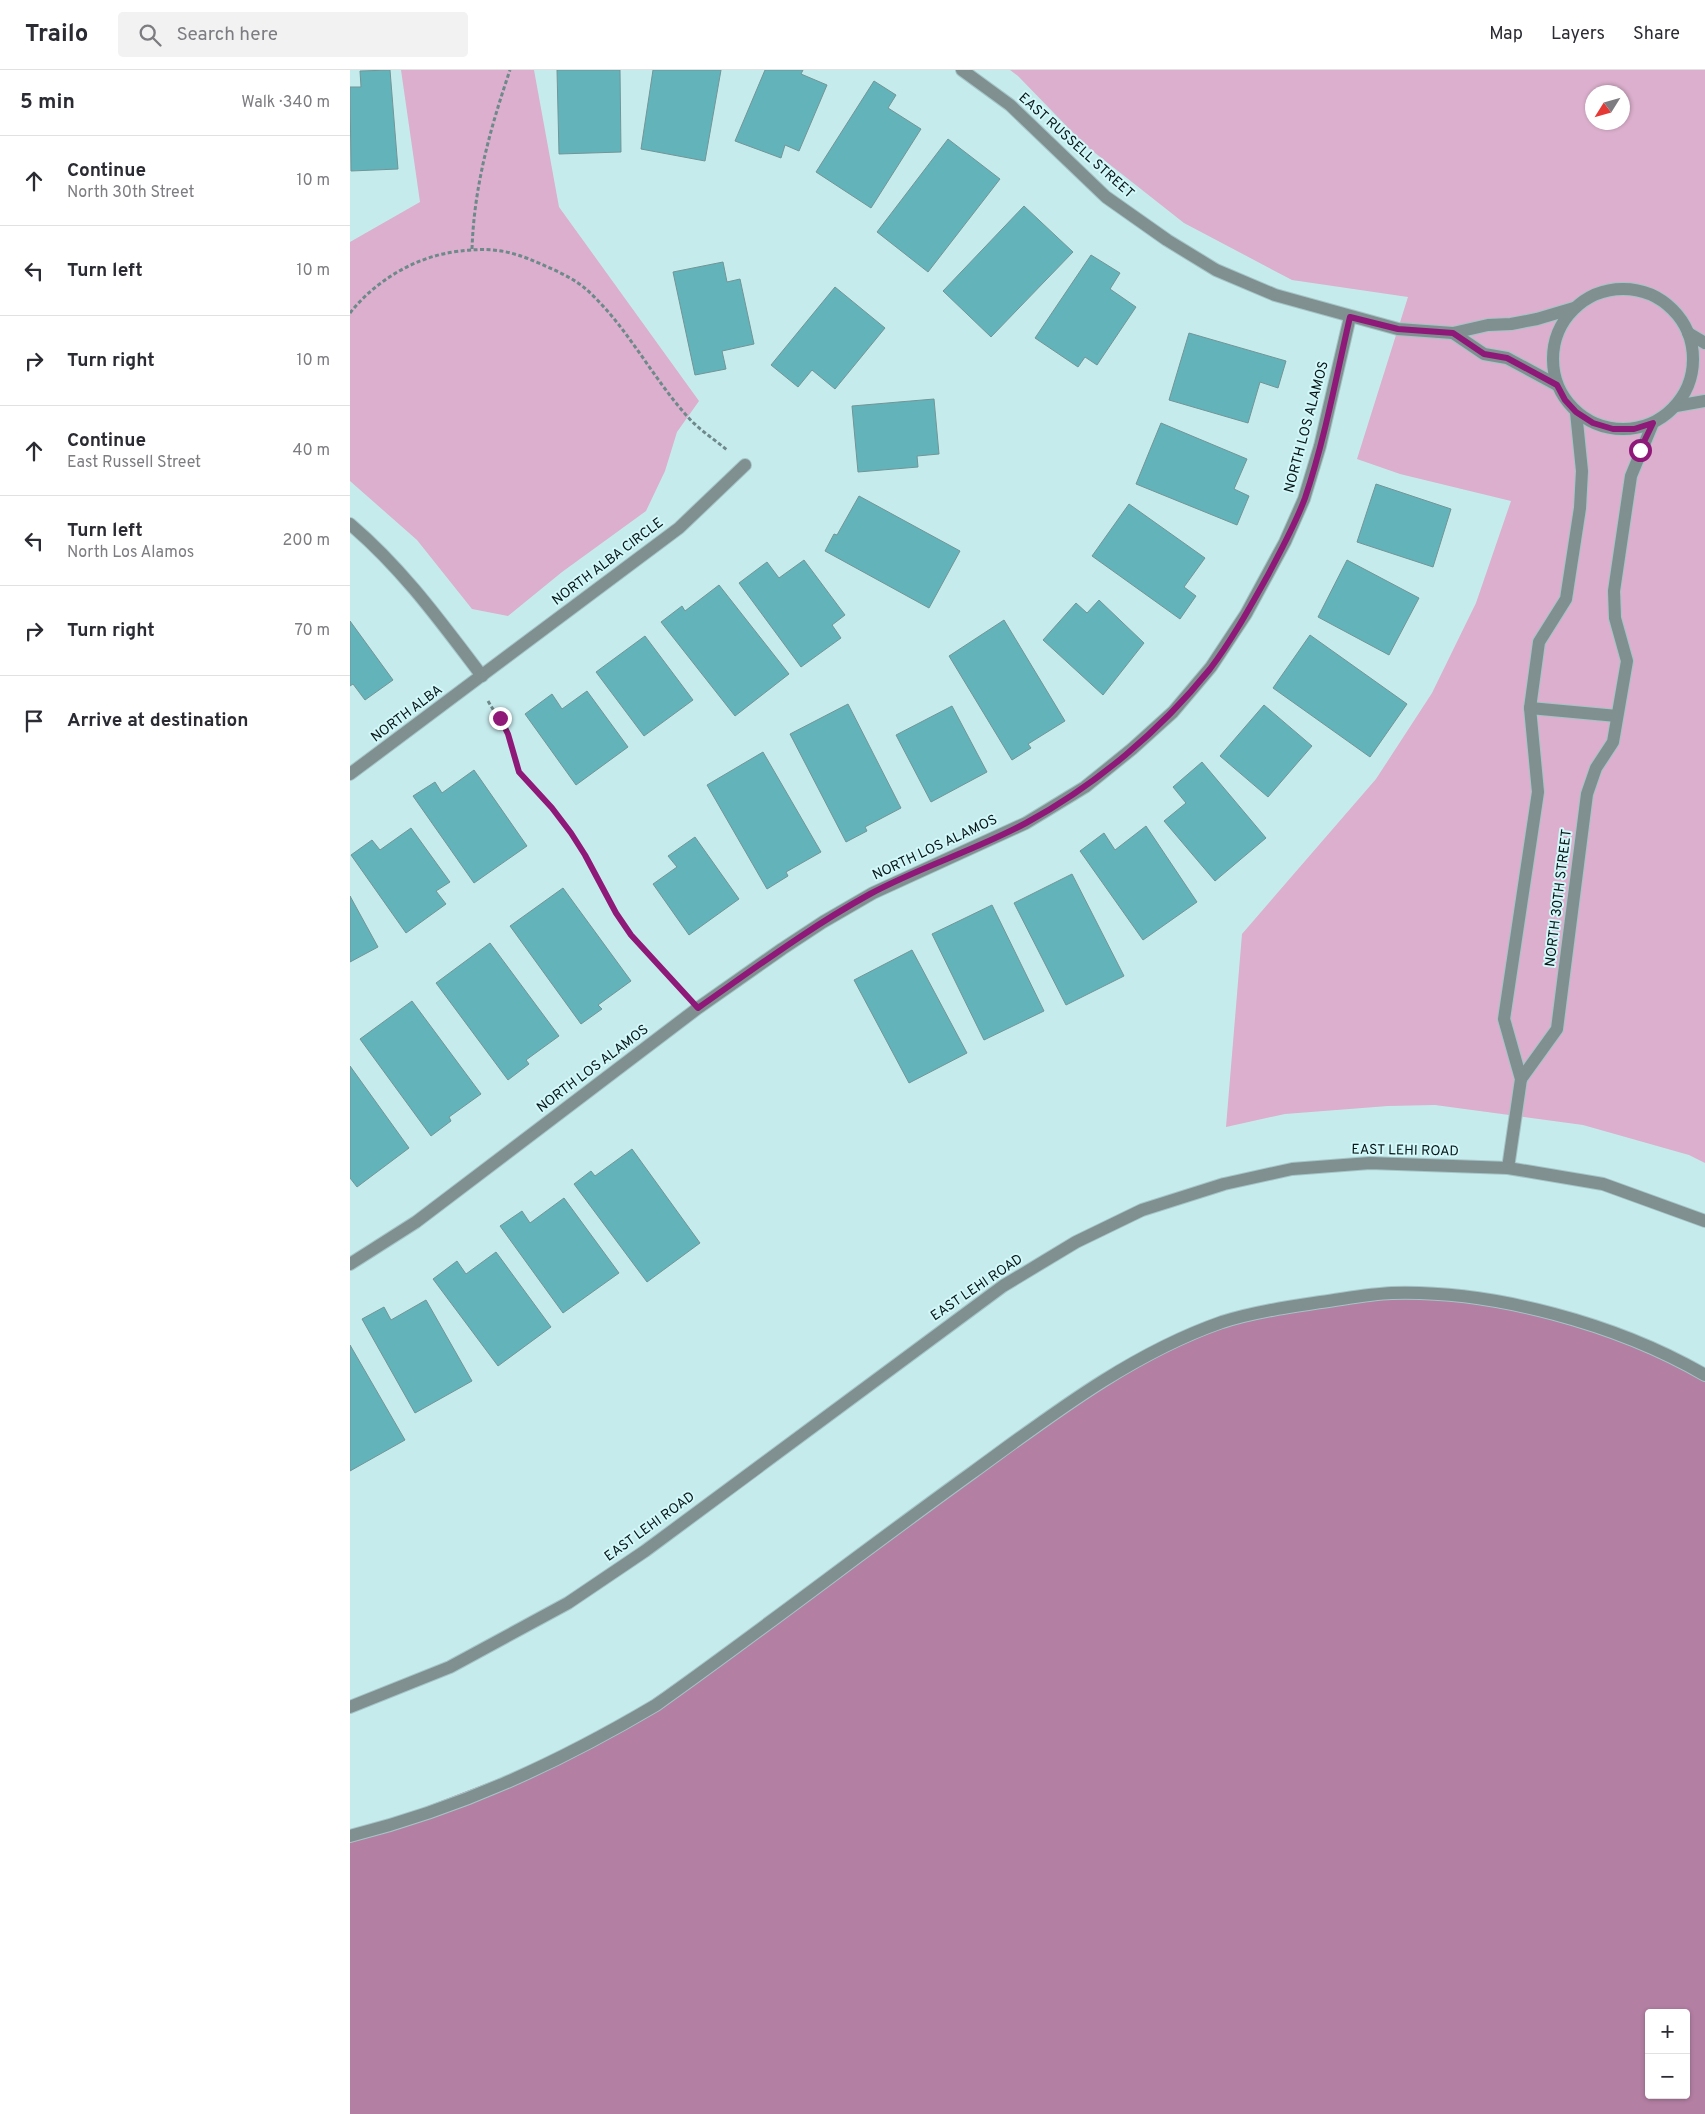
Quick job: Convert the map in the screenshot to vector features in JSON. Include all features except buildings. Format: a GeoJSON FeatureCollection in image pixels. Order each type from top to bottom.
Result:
{"type":"FeatureCollection","features":[{"type":"Feature","properties":{"kind":"street","name":"EAST RUSSELL STREET"},"geometry":{"type":"LineString","coordinates":[[962,70],[1010,106],[1106,197],[1167,240],[1224,273],[1275,294],[1350,317],[1398,329],[1453,333],[1488,325],[1537,320],[1574,308]]}},
{"type":"Feature","properties":{"kind":"street"},"geometry":{"type":"LineString","coordinates":[[1614,289],[1637,290],[1658,299],[1676,313],[1688,333],[1693,352],[1692,371],[1687,390],[1676,406],[1653,423],[1634,429],[1613,429],[1593,423],[1576,412],[1565,400],[1557,385],[1552,364],[1554,344],[1561,325],[1574,308],[1592,295],[1614,289]]}},
{"type":"Feature","properties":{"kind":"street","name":"NORTH LOS ALAMOS"},"geometry":{"type":"LineString","coordinates":[[350,1264],[416,1222],[698,1008],[823,922],[872,893],[1026,823],[1085,787],[1132,749],[1172,712],[1211,668],[1241,621],[1286,542],[1304,499],[1320,446],[1350,317]]}},
{"type":"Feature","properties":{"kind":"street","name":"EAST RUSSELL STREET"},"geometry":{"type":"LineString","coordinates":[[1453,333],[1484,354],[1507,358],[1557,385]]}},
{"type":"Feature","properties":{"kind":"street"},"geometry":{"type":"LineString","coordinates":[[1688,333],[1705,343]]}},
{"type":"Feature","properties":{"kind":"street"},"geometry":{"type":"LineString","coordinates":[[1676,406],[1705,401]]}},
{"type":"Feature","properties":{"kind":"street","name":"NORTH 30TH STREET"},"geometry":{"type":"LineString","coordinates":[[1508,1168],[1520,1079],[1504,1019],[1538,792],[1530,708],[1539,642],[1566,599],[1580,508],[1582,471],[1576,412]]}},
{"type":"Feature","properties":{"kind":"street","name":"NORTH 30TH STREET"},"geometry":{"type":"LineString","coordinates":[[1520,1079],[1557,1029],[1587,794],[1596,768],[1613,742],[1627,661],[1615,618],[1614,591],[1632,476],[1653,423]]}},
{"type":"Feature","properties":{"kind":"street","name":"NORTH ALBA CIRCLE"},"geometry":{"type":"LineString","coordinates":[[479,678],[679,528],[745,465]]}},
{"type":"Feature","properties":{"kind":"street"},"geometry":{"type":"LineString","coordinates":[[350,524],[416,590],[479,678]]}},
{"type":"Feature","properties":{"kind":"street","name":"NORTH ALBA"},"geometry":{"type":"LineString","coordinates":[[350,774],[479,678]]}},
{"type":"Feature","properties":{"kind":"street"},"geometry":{"type":"LineString","coordinates":[[1530,708],[1617,716]]}},
{"type":"Feature","properties":{"kind":"street","name":"EAST LEHI ROAD"},"geometry":{"type":"LineString","coordinates":[[350,1706],[450,1667],[568,1603],[645,1551],[1003,1286],[1076,1242],[1142,1210],[1224,1184],[1292,1169],[1370,1163],[1508,1168],[1603,1184],[1705,1221]]}},
{"type":"Feature","properties":{"kind":"street"},"geometry":{"type":"LineString","coordinates":[[350,1836],[454,1804],[529,1774],[590,1744],[656,1705],[1036,1427],[1114,1375],[1169,1345],[1223,1322],[1296,1306],[1391,1293],[1460,1296],[1541,1311],[1610,1331],[1685,1364],[1705,1375]]}},
{"type":"Feature","properties":{"kind":"path"},"geometry":{"type":"LineString","coordinates":[[472,249],[472,220],[487,141],[510,70]]}},
{"type":"Feature","properties":{"kind":"path"},"geometry":{"type":"LineString","coordinates":[[350,312],[380,284],[412,264],[439,254],[488,248],[528,258],[557,271],[586,289],[604,308],[687,416],[745,465]]}},
{"type":"Feature","properties":{"kind":"path"},"geometry":{"type":"LineString","coordinates":[[479,678],[508,734],[519,772],[552,808],[571,833],[616,913],[631,935],[698,1008]]}},
{"type":"Feature","properties":{"kind":"shaded area"},"geometry":{"type":"Polygon","coordinates":[[[401,70],[534,70],[559,207],[699,401],[677,432],[665,471],[646,511],[562,572],[508,616],[472,609],[417,540],[350,481],[350,242],[420,202],[401,70]]]}},
{"type":"Feature","properties":{"kind":"shaded area"},"geometry":{"type":"Polygon","coordinates":[[[1010,70],[1705,70],[1705,1163],[1689,1155],[1583,1125],[1435,1105],[1388,1106],[1285,1114],[1226,1127],[1242,934],[1376,779],[1432,693],[1476,603],[1511,501],[1400,474],[1357,459],[1408,297],[1292,280],[1184,223],[1085,145],[1010,70]]]}},
{"type":"Feature","properties":{"kind":"shaded area"},"geometry":{"type":"Polygon","coordinates":[[[1391,1293],[1460,1296],[1610,1331],[1705,1375],[1705,2114],[350,2114],[350,1836],[589,1744],[1114,1375],[1223,1322],[1391,1293]]]}},
{"type":"Feature","properties":{"kind":"route"},"geometry":{"type":"LineString","coordinates":[[500,718],[508,734],[519,772],[552,808],[571,833],[616,913],[631,935],[698,1008],[782,949],[872,893],[1026,823],[1085,787],[1132,749],[1172,712],[1211,668],[1246,614],[1286,542],[1304,499],[1320,446],[1350,317],[1398,329],[1453,333],[1484,354],[1507,358],[1557,385],[1565,400],[1576,412],[1593,423],[1613,429],[1634,429],[1653,423],[1640,450]]}}]}
